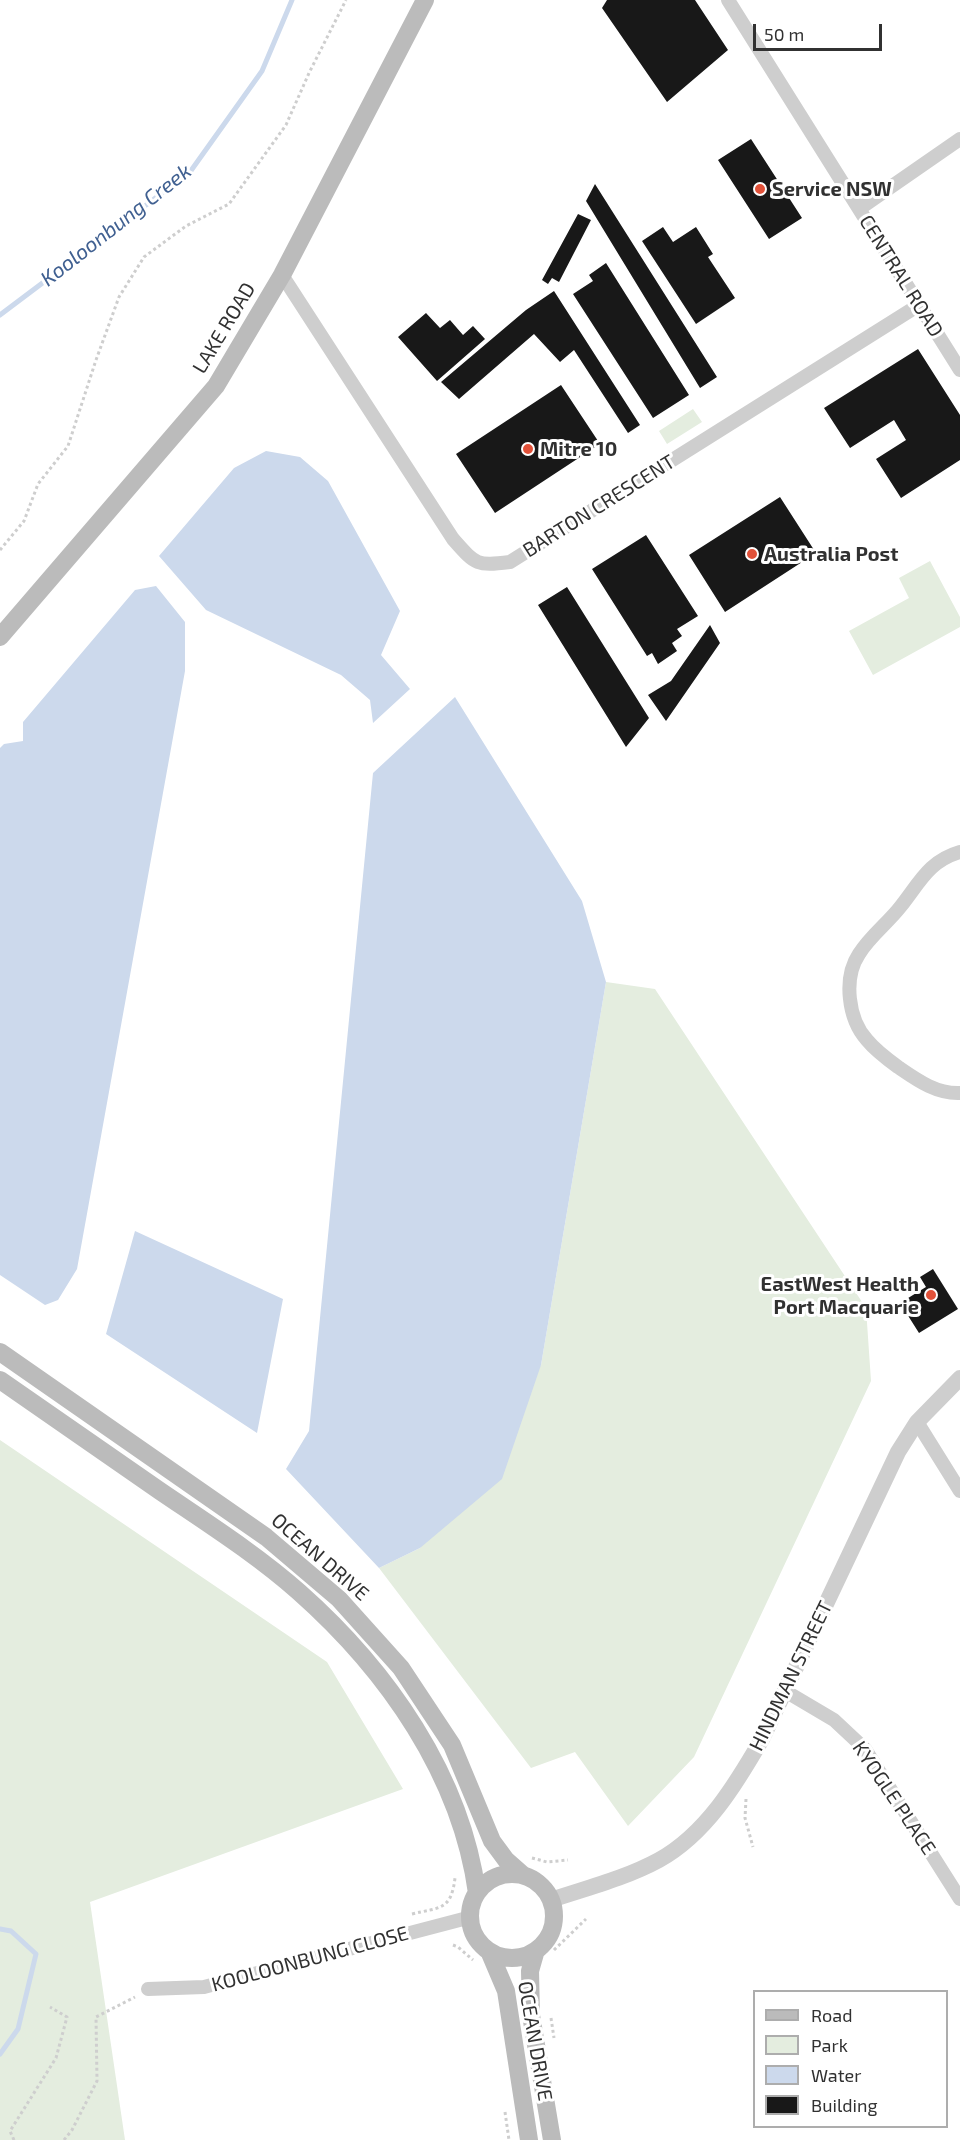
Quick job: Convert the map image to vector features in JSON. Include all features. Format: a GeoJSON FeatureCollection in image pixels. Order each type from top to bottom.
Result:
{"type":"FeatureCollection","features":[{"type":"Feature","properties":{"kind":"main road","name":"LAKE ROAD"},"geometry":{"type":"LineString","coordinates":[[0,637],[216,386],[282,275],[425,0]]}},
{"type":"Feature","properties":{"kind":"main road","name":"OCEAN DRIVE"},"geometry":{"type":"LineString","coordinates":[[0,1352],[266,1537],[339,1599],[401,1668],[452,1745],[492,1841],[506,1860],[523,1875]]}},
{"type":"Feature","properties":{"kind":"main road","name":"OCEAN DRIVE"},"geometry":{"type":"LineString","coordinates":[[0,1380],[249,1552],[298,1591],[342,1634],[383,1679],[435,1760],[470,1849],[477,1893]]}},
{"type":"Feature","properties":{"kind":"main road"},"geometry":{"type":"LineString","coordinates":[[510,1874],[523,1875],[540,1885],[551,1900],[554,1914],[544,1954],[513,1958],[483,1957],[471,1917],[471,1909],[477,1893],[498,1877],[510,1874]]}},
{"type":"Feature","properties":{"kind":"main road","name":"OCEAN DRIVE"},"geometry":{"type":"LineString","coordinates":[[544,1954],[530,1971],[531,2007],[552,2140]]}},
{"type":"Feature","properties":{"kind":"main road","name":"OCEAN DRIVE"},"geometry":{"type":"LineString","coordinates":[[483,1957],[506,1991],[529,2140]]}},
{"type":"Feature","properties":{"kind":"street","name":"CENTRAL ROAD"},"geometry":{"type":"LineString","coordinates":[[728,0],[960,370]]}},
{"type":"Feature","properties":{"kind":"street"},"geometry":{"type":"LineString","coordinates":[[859,209],[960,139]]}},
{"type":"Feature","properties":{"kind":"street","name":"BARTON CRESCENT"},"geometry":{"type":"LineString","coordinates":[[282,275],[453,539],[470,558],[483,565],[510,562],[919,305]]}},
{"type":"Feature","properties":{"kind":"street"},"geometry":{"type":"LineString","coordinates":[[960,852],[933,864],[858,956],[850,978],[849,997],[857,1024],[866,1040],[885,1057],[916,1080],[939,1091],[960,1093]]}},
{"type":"Feature","properties":{"kind":"street","name":"HINDMAN STREET"},"geometry":{"type":"LineString","coordinates":[[551,1900],[660,1860],[691,1836],[720,1805],[743,1773],[785,1691],[898,1452],[917,1422],[960,1378]]}},
{"type":"Feature","properties":{"kind":"street"},"geometry":{"type":"LineString","coordinates":[[917,1422],[960,1491]]}},
{"type":"Feature","properties":{"kind":"street","name":"KYOGLE PLACE"},"geometry":{"type":"LineString","coordinates":[[785,1691],[834,1720],[865,1749],[960,1899]]}},
{"type":"Feature","properties":{"kind":"street","name":"KOOLOONBUNG CLOSE"},"geometry":{"type":"LineString","coordinates":[[148,1989],[204,1987],[471,1917]]}},
{"type":"Feature","properties":{"kind":"path"},"geometry":{"type":"LineString","coordinates":[[0,550],[24,522],[38,484],[68,446],[119,297],[144,257],[186,226],[230,204],[286,125],[335,18],[346,0]]}},
{"type":"Feature","properties":{"kind":"path"},"geometry":{"type":"LineString","coordinates":[[746,1799],[745,1818],[753,1847]]}},
{"type":"Feature","properties":{"kind":"path"},"geometry":{"type":"LineString","coordinates":[[412,1914],[446,1905],[451,1899],[455,1876]]}},
{"type":"Feature","properties":{"kind":"path"},"geometry":{"type":"LineString","coordinates":[[544,1954],[554,1950],[586,1919]]}},
{"type":"Feature","properties":{"kind":"path"},"geometry":{"type":"LineString","coordinates":[[453,1945],[483,1957]]}},
{"type":"Feature","properties":{"kind":"path"},"geometry":{"type":"LineString","coordinates":[[64,2140],[72,2130],[97,2081],[96,2017],[148,1989]]}},
{"type":"Feature","properties":{"kind":"path"},"geometry":{"type":"LineString","coordinates":[[14,2140],[10,2132],[56,2058],[67,2017],[50,2007]]}},
{"type":"Feature","properties":{"kind":"path"},"geometry":{"type":"LineString","coordinates":[[550,2014],[556,2047]]}},
{"type":"Feature","properties":{"kind":"path"},"geometry":{"type":"LineString","coordinates":[[504,2106],[509,2140]]}},
{"type":"Feature","properties":{"kind":"green space"},"geometry":{"type":"Polygon","coordinates":[[[693,409],[702,422],[667,444],[659,431],[693,409]]]}},
{"type":"Feature","properties":{"kind":"green space"},"geometry":{"type":"Polygon","coordinates":[[[930,561],[960,617],[960,627],[873,675],[849,631],[909,598],[899,578],[930,561]]]}},
{"type":"Feature","properties":{"kind":"green space"},"geometry":{"type":"Polygon","coordinates":[[[606,982],[655,989],[866,1308],[871,1381],[694,1757],[628,1826],[575,1752],[531,1768],[379,1568],[420,1548],[541,1365],[606,982]]]}},
{"type":"Feature","properties":{"kind":"green space"},"geometry":{"type":"Polygon","coordinates":[[[0,1440],[327,1662],[403,1789],[90,1902],[125,2140],[0,2140],[0,1440]]]}},
{"type":"Feature","properties":{"kind":"water"},"geometry":{"type":"Polygon","coordinates":[[[266,451],[300,457],[328,481],[400,611],[381,655],[410,689],[373,723],[370,700],[341,675],[206,610],[159,556],[234,468],[266,451]]]}},
{"type":"Feature","properties":{"kind":"water"},"geometry":{"type":"Polygon","coordinates":[[[156,586],[185,622],[185,671],[77,1269],[58,1300],[45,1305],[0,1275],[0,748],[4,744],[23,741],[23,722],[135,590],[156,586]]]}},
{"type":"Feature","properties":{"kind":"water"},"geometry":{"type":"Polygon","coordinates":[[[455,697],[582,901],[606,982],[541,1365],[502,1479],[420,1548],[379,1568],[286,1469],[309,1431],[373,773],[455,697]]]}},
{"type":"Feature","properties":{"kind":"water"},"geometry":{"type":"Polygon","coordinates":[[[135,1231],[283,1299],[257,1433],[106,1334],[135,1231]]]}},
{"type":"Feature","properties":{"kind":"building"},"geometry":{"type":"Polygon","coordinates":[[[607,0],[695,0],[728,50],[667,102],[602,8],[607,0]]]}},
{"type":"Feature","properties":{"kind":"building","name":"Service NSW"},"geometry":{"type":"Polygon","coordinates":[[[751,139],[802,218],[769,239],[718,160],[751,139]]]}},
{"type":"Feature","properties":{"kind":"building"},"geometry":{"type":"Polygon","coordinates":[[[595,184],[717,377],[700,388],[586,201],[595,184]]]}},
{"type":"Feature","properties":{"kind":"building"},"geometry":{"type":"Polygon","coordinates":[[[578,214],[591,220],[559,282],[552,278],[548,284],[542,280],[578,214]]]}},
{"type":"Feature","properties":{"kind":"building"},"geometry":{"type":"Polygon","coordinates":[[[663,227],[673,242],[696,227],[713,254],[708,257],[735,298],[696,324],[642,241],[663,227]]]}},
{"type":"Feature","properties":{"kind":"building"},"geometry":{"type":"Polygon","coordinates":[[[606,263],[689,395],[653,418],[573,294],[593,281],[589,275],[606,263]]]}},
{"type":"Feature","properties":{"kind":"building"},"geometry":{"type":"Polygon","coordinates":[[[554,291],[640,425],[628,433],[574,350],[560,362],[534,334],[459,399],[441,382],[526,310],[554,291]]]}},
{"type":"Feature","properties":{"kind":"building"},"geometry":{"type":"Polygon","coordinates":[[[426,313],[440,328],[450,320],[463,335],[473,326],[485,339],[437,381],[398,337],[426,313]]]}},
{"type":"Feature","properties":{"kind":"building"},"geometry":{"type":"Polygon","coordinates":[[[918,349],[960,415],[960,460],[901,498],[876,459],[906,440],[894,420],[850,448],[824,408],[918,349]]]}},
{"type":"Feature","properties":{"kind":"building","name":"Mitre 10"},"geometry":{"type":"Polygon","coordinates":[[[561,385],[600,444],[495,513],[456,454],[561,385]]]}},
{"type":"Feature","properties":{"kind":"building","name":"Australia Post"},"geometry":{"type":"Polygon","coordinates":[[[780,497],[816,553],[725,612],[689,555],[780,497]]]}},
{"type":"Feature","properties":{"kind":"building"},"geometry":{"type":"Polygon","coordinates":[[[646,535],[698,616],[677,629],[682,636],[672,643],[677,651],[658,664],[652,653],[647,656],[592,569],[646,535]]]}},
{"type":"Feature","properties":{"kind":"building"},"geometry":{"type":"Polygon","coordinates":[[[567,587],[649,718],[626,747],[538,605],[567,587]]]}},
{"type":"Feature","properties":{"kind":"building"},"geometry":{"type":"Polygon","coordinates":[[[710,625],[720,643],[666,721],[648,695],[671,681],[710,625]]]}},
{"type":"Feature","properties":{"kind":"building","name":"EastWest Health Port Macquarie"},"geometry":{"type":"Polygon","coordinates":[[[933,1269],[958,1309],[919,1333],[900,1303],[926,1287],[920,1277],[933,1269]]]}},
{"type":"Feature","properties":{"kind":"waterway","name":"Kooloonbung Creek"},"geometry":{"type":"LineString","coordinates":[[0,315],[190,172],[262,71],[292,0]]}},
{"type":"Feature","properties":{"kind":"waterway","name":"Kooloonbung Creek"},"geometry":{"type":"LineString","coordinates":[[0,1929],[11,1931],[36,1954],[18,2029],[0,2054]]}},
{"type":"Feature","properties":{"kind":"place","name":"Service NSW"},"geometry":{"type":"Point","coordinates":[760,189]}},
{"type":"Feature","properties":{"kind":"place","name":"Mitre 10"},"geometry":{"type":"Point","coordinates":[528,449]}},
{"type":"Feature","properties":{"kind":"place","name":"Australia Post"},"geometry":{"type":"Point","coordinates":[752,554]}},
{"type":"Feature","properties":{"kind":"place","name":"EastWest Health Port Macquarie"},"geometry":{"type":"Point","coordinates":[931,1295]}}]}
